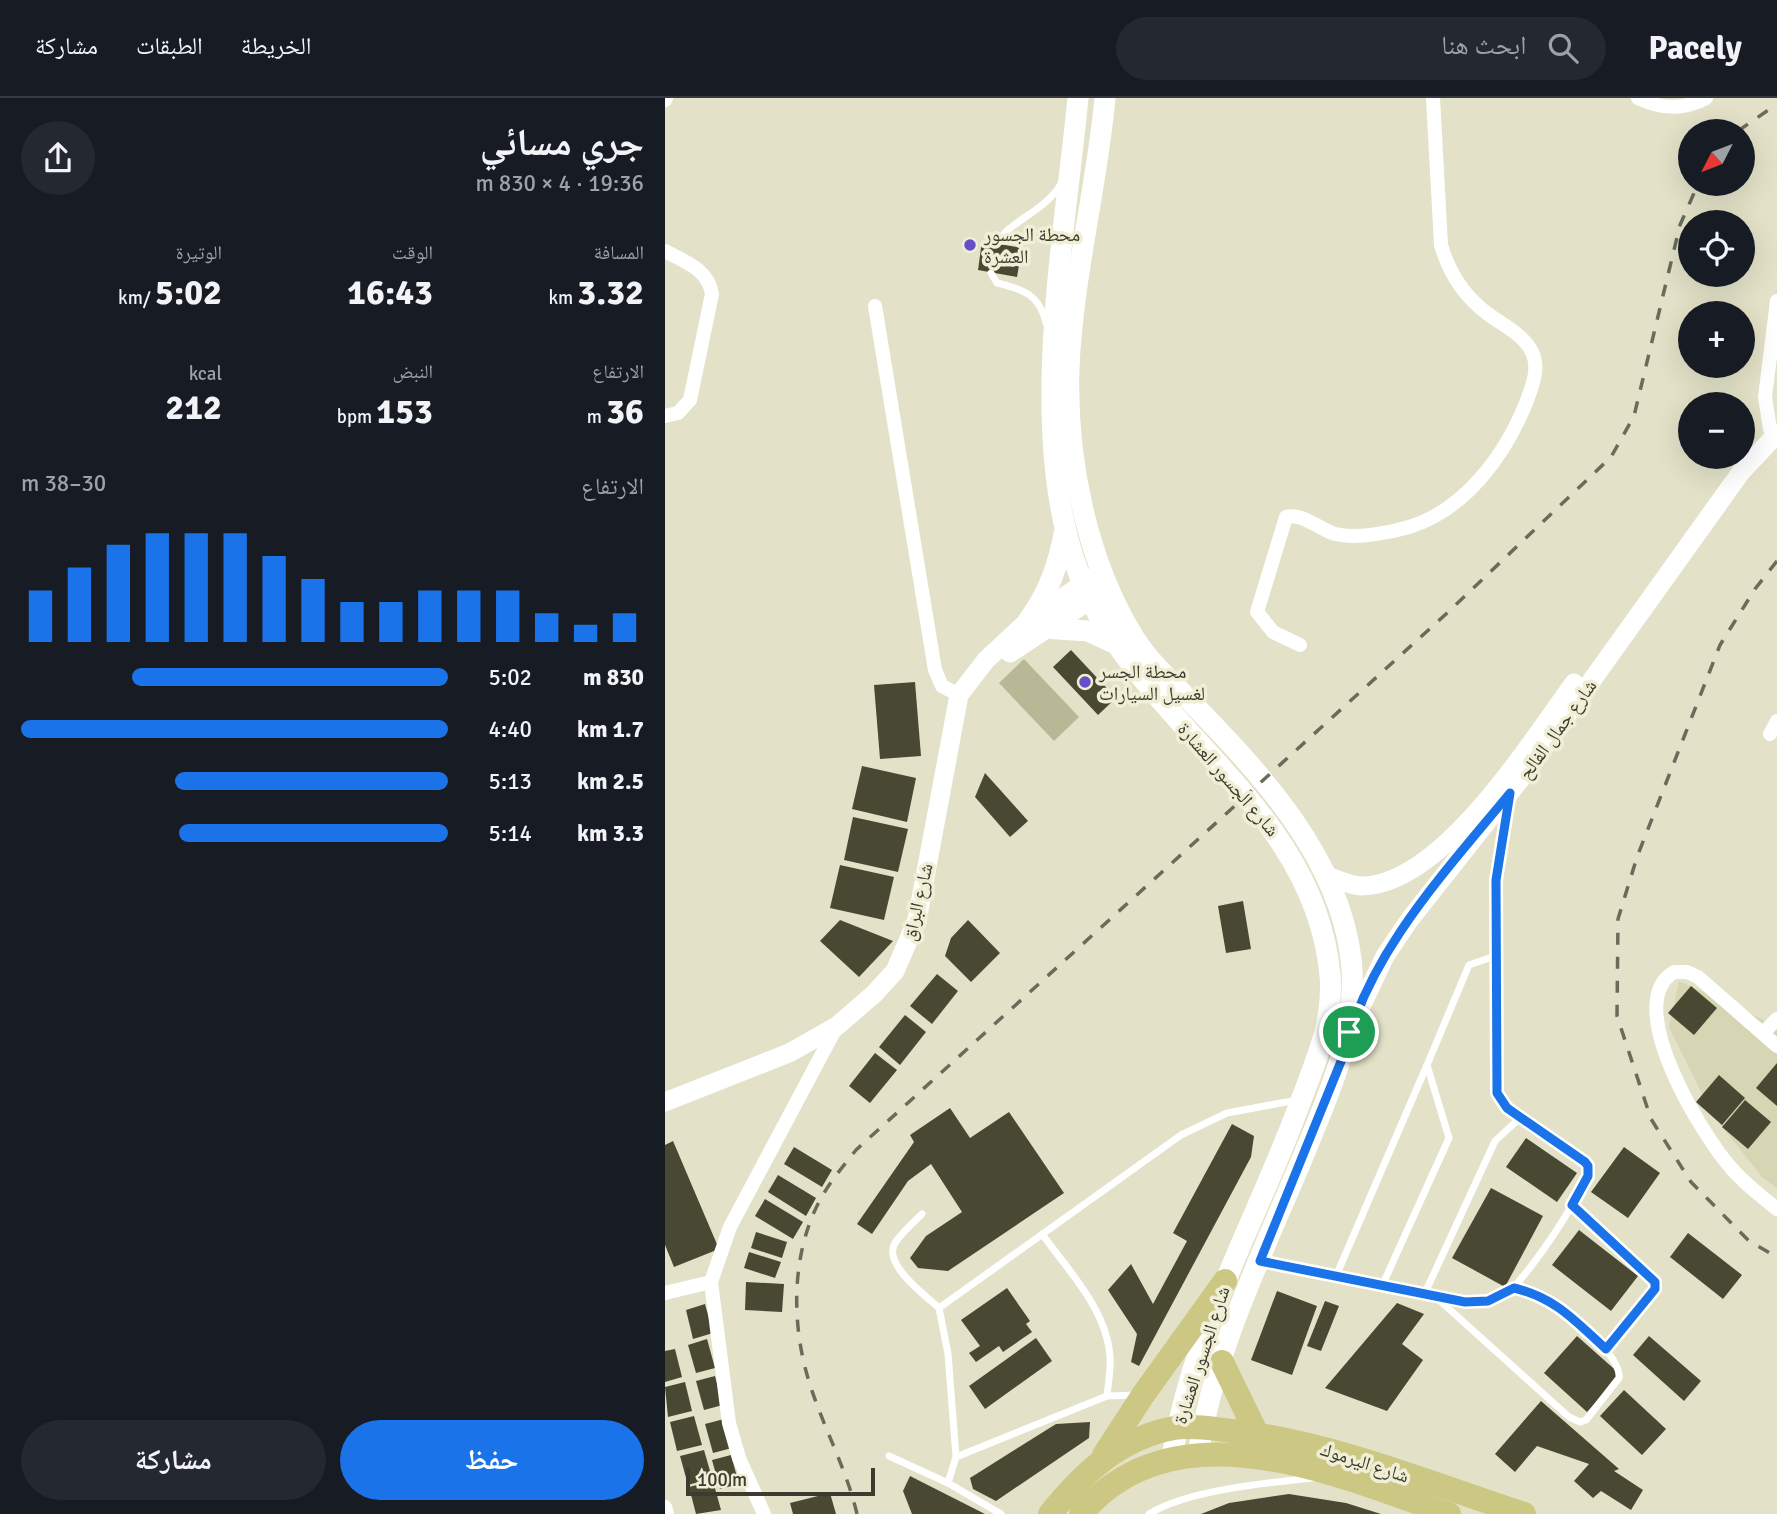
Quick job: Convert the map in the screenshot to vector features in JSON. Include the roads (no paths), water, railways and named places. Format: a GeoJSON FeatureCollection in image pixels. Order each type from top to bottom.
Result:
{"type":"FeatureCollection","features":[{"type":"Feature","properties":{"kind":"highway"},"geometry":{"type":"LineString","coordinates":[[1102,1458],[1225,1280]]}},
{"type":"Feature","properties":{"kind":"highway"},"geometry":{"type":"LineString","coordinates":[[1222,1362],[1257,1434]]}},
{"type":"Feature","properties":{"kind":"highway","name":"شارع اليرموك"},"geometry":{"type":"LineString","coordinates":[[1051,1514],[1072,1487],[1102,1458],[1122,1447],[1177,1427],[1257,1434],[1318,1447],[1524,1514]]}},
{"type":"Feature","properties":{"kind":"highway","name":"شارع اليرموك"},"geometry":{"type":"LineString","coordinates":[[1081,1514],[1103,1490],[1127,1474],[1172,1457],[1198,1456],[1289,1461],[1340,1475],[1450,1514]]}},
{"type":"Feature","properties":{"kind":"main road","name":"شارع الجسور العشارة"},"geometry":{"type":"LineString","coordinates":[[1078,98],[1052,356],[1053,431],[1065,528],[1086,591],[1114,643],[1156,697],[1238,784],[1287,848],[1307,889],[1327,955],[1330,1004],[1321,1050],[1285,1146],[1225,1280],[1177,1427],[1172,1457]]}},
{"type":"Feature","properties":{"kind":"main road","name":"شارع الجسور العشارة"},"geometry":{"type":"LineString","coordinates":[[1105,98],[1069,370],[1072,435],[1087,524],[1106,580],[1143,650],[1278,800],[1326,876],[1351,955],[1353,1010],[1344,1054],[1260,1261],[1222,1362],[1202,1428]]}},
{"type":"Feature","properties":{"kind":"main road"},"geometry":{"type":"LineString","coordinates":[[1065,528],[1057,566],[1036,625],[1088,631],[1114,643]]}},
{"type":"Feature","properties":{"kind":"main road"},"geometry":{"type":"LineString","coordinates":[[1198,1456],[1202,1428]]}},
{"type":"Feature","properties":{"kind":"street"},"geometry":{"type":"LineString","coordinates":[[1300,645],[1273,632],[1257,612],[1286,517],[1297,517],[1342,535],[1408,527],[1434,516],[1451,505],[1489,468],[1518,424],[1533,385],[1536,364],[1532,351],[1522,338],[1485,312],[1461,288],[1447,264],[1441,245],[1433,98]]}},
{"type":"Feature","properties":{"kind":"street"},"geometry":{"type":"LineString","coordinates":[[1638,98],[1673,107],[1691,106],[1706,98]]}},
{"type":"Feature","properties":{"kind":"street"},"geometry":{"type":"LineString","coordinates":[[665,251],[702,271],[711,285],[712,294],[690,400],[678,413],[665,416]]}},
{"type":"Feature","properties":{"kind":"street"},"geometry":{"type":"LineString","coordinates":[[1775,429],[1765,397],[1777,301]]}},
{"type":"Feature","properties":{"kind":"street"},"geometry":{"type":"LineString","coordinates":[[874,306],[935,670],[942,686],[959,695]]}},
{"type":"Feature","properties":{"kind":"street","name":"شارع جمال الفالح"},"geometry":{"type":"LineString","coordinates":[[1349,1032],[1397,938],[1510,793],[1698,529],[1775,429]]}},
{"type":"Feature","properties":{"kind":"street","name":"شارع جمال الفالح"},"geometry":{"type":"LineString","coordinates":[[1326,876],[1360,886],[1381,883],[1405,876],[1443,846],[1499,785],[1725,479],[1775,429]]}},
{"type":"Feature","properties":{"kind":"street","name":"شارع البراق"},"geometry":{"type":"LineString","coordinates":[[665,1102],[789,1053],[837,1026],[874,994],[895,971],[917,920],[959,695],[986,660],[1106,580]]}},
{"type":"Feature","properties":{"kind":"street","name":"شارع البراق"},"geometry":{"type":"LineString","coordinates":[[951,732],[981,683],[1036,625]]}},
{"type":"Feature","properties":{"kind":"street"},"geometry":{"type":"LineString","coordinates":[[1777,1046],[1698,977],[1687,972],[1674,972],[1663,983],[1658,1012],[1665,1053],[1693,1116],[1732,1170],[1777,1209]]}},
{"type":"Feature","properties":{"kind":"street"},"geometry":{"type":"LineString","coordinates":[[1763,1033],[1777,1018]]}},
{"type":"Feature","properties":{"kind":"street"},"geometry":{"type":"LineString","coordinates":[[764,1514],[739,1458],[729,1423],[711,1282],[730,1227],[837,1026]]}},
{"type":"Feature","properties":{"kind":"street"},"geometry":{"type":"LineString","coordinates":[[665,1293],[711,1282]]}},
{"type":"Feature","properties":{"kind":"street"},"geometry":{"type":"LineString","coordinates":[[665,1507],[667,1514]]}},
{"type":"Feature","properties":{"kind":"lane"},"geometry":{"type":"LineString","coordinates":[[997,244],[1004,232],[1034,214],[1056,192],[1072,158]]}},
{"type":"Feature","properties":{"kind":"lane"},"geometry":{"type":"LineString","coordinates":[[991,273],[993,281],[1029,293],[1039,302],[1052,356]]}},
{"type":"Feature","properties":{"kind":"lane"},"geometry":{"type":"LineString","coordinates":[[1260,1261],[1436,1298],[1480,1302],[1504,1295],[1514,1288],[1572,1205],[1588,1176],[1588,1166],[1507,1108],[1497,1093],[1496,880],[1510,793]]}},
{"type":"Feature","properties":{"kind":"lane"},"geometry":{"type":"LineString","coordinates":[[1336,1276],[1469,965],[1495,956]]}},
{"type":"Feature","properties":{"kind":"lane"},"geometry":{"type":"LineString","coordinates":[[1382,1286],[1449,1138],[1427,1065]]}},
{"type":"Feature","properties":{"kind":"lane"},"geometry":{"type":"LineString","coordinates":[[939,1308],[1181,1135],[1227,1113],[1301,1099]]}},
{"type":"Feature","properties":{"kind":"lane"},"geometry":{"type":"LineString","coordinates":[[1424,1295],[1495,1141],[1520,1118]]}},
{"type":"Feature","properties":{"kind":"lane"},"geometry":{"type":"LineString","coordinates":[[1572,1205],[1655,1282],[1655,1289],[1606,1349]]}},
{"type":"Feature","properties":{"kind":"lane"},"geometry":{"type":"LineString","coordinates":[[922,1214],[893,1245],[892,1256],[904,1275],[939,1308],[949,1354],[956,1457],[948,1483]]}},
{"type":"Feature","properties":{"kind":"lane"},"geometry":{"type":"LineString","coordinates":[[1042,1234],[1095,1309],[1105,1333],[1110,1357],[1107,1396]]}},
{"type":"Feature","properties":{"kind":"lane"},"geometry":{"type":"LineString","coordinates":[[1436,1298],[1569,1417],[1580,1422],[1586,1420],[1621,1375],[1606,1349],[1559,1306],[1539,1294],[1514,1288]]}},
{"type":"Feature","properties":{"kind":"lane"},"geometry":{"type":"LineString","coordinates":[[956,1457],[1013,1431],[1107,1396],[1143,1395]]}},
{"type":"Feature","properties":{"kind":"lane"},"geometry":{"type":"LineString","coordinates":[[889,1456],[948,1483],[1001,1514]]}},
{"type":"Feature","properties":{"kind":"lane"},"geometry":{"type":"LineString","coordinates":[[1149,1514],[1159,1508],[1216,1492],[1340,1475]]}},
{"type":"Feature","properties":{"kind":"railway"},"geometry":{"type":"LineString","coordinates":[[1755,119],[1777,104]]}},
{"type":"Feature","properties":{"kind":"railway"},"geometry":{"type":"LineString","coordinates":[[857,1514],[809,1382],[797,1320],[801,1254],[814,1212],[828,1187],[856,1150],[1446,614],[1611,457],[1634,416],[1680,225],[1693,196]]}},
{"type":"Feature","properties":{"kind":"railway"},"geometry":{"type":"LineString","coordinates":[[1777,561],[1755,589],[1720,645],[1637,857],[1618,919],[1617,1016],[1651,1119],[1691,1182],[1749,1241],[1777,1257]]}},
{"type":"Feature","properties":{"kind":"place","name":"محطة الجسور العشرة"},"geometry":{"type":"Point","coordinates":[970,245]}},
{"type":"Feature","properties":{"kind":"place","name":"محطة الجسر لغسيل السيارات"},"geometry":{"type":"Point","coordinates":[1085,682]}}]}
